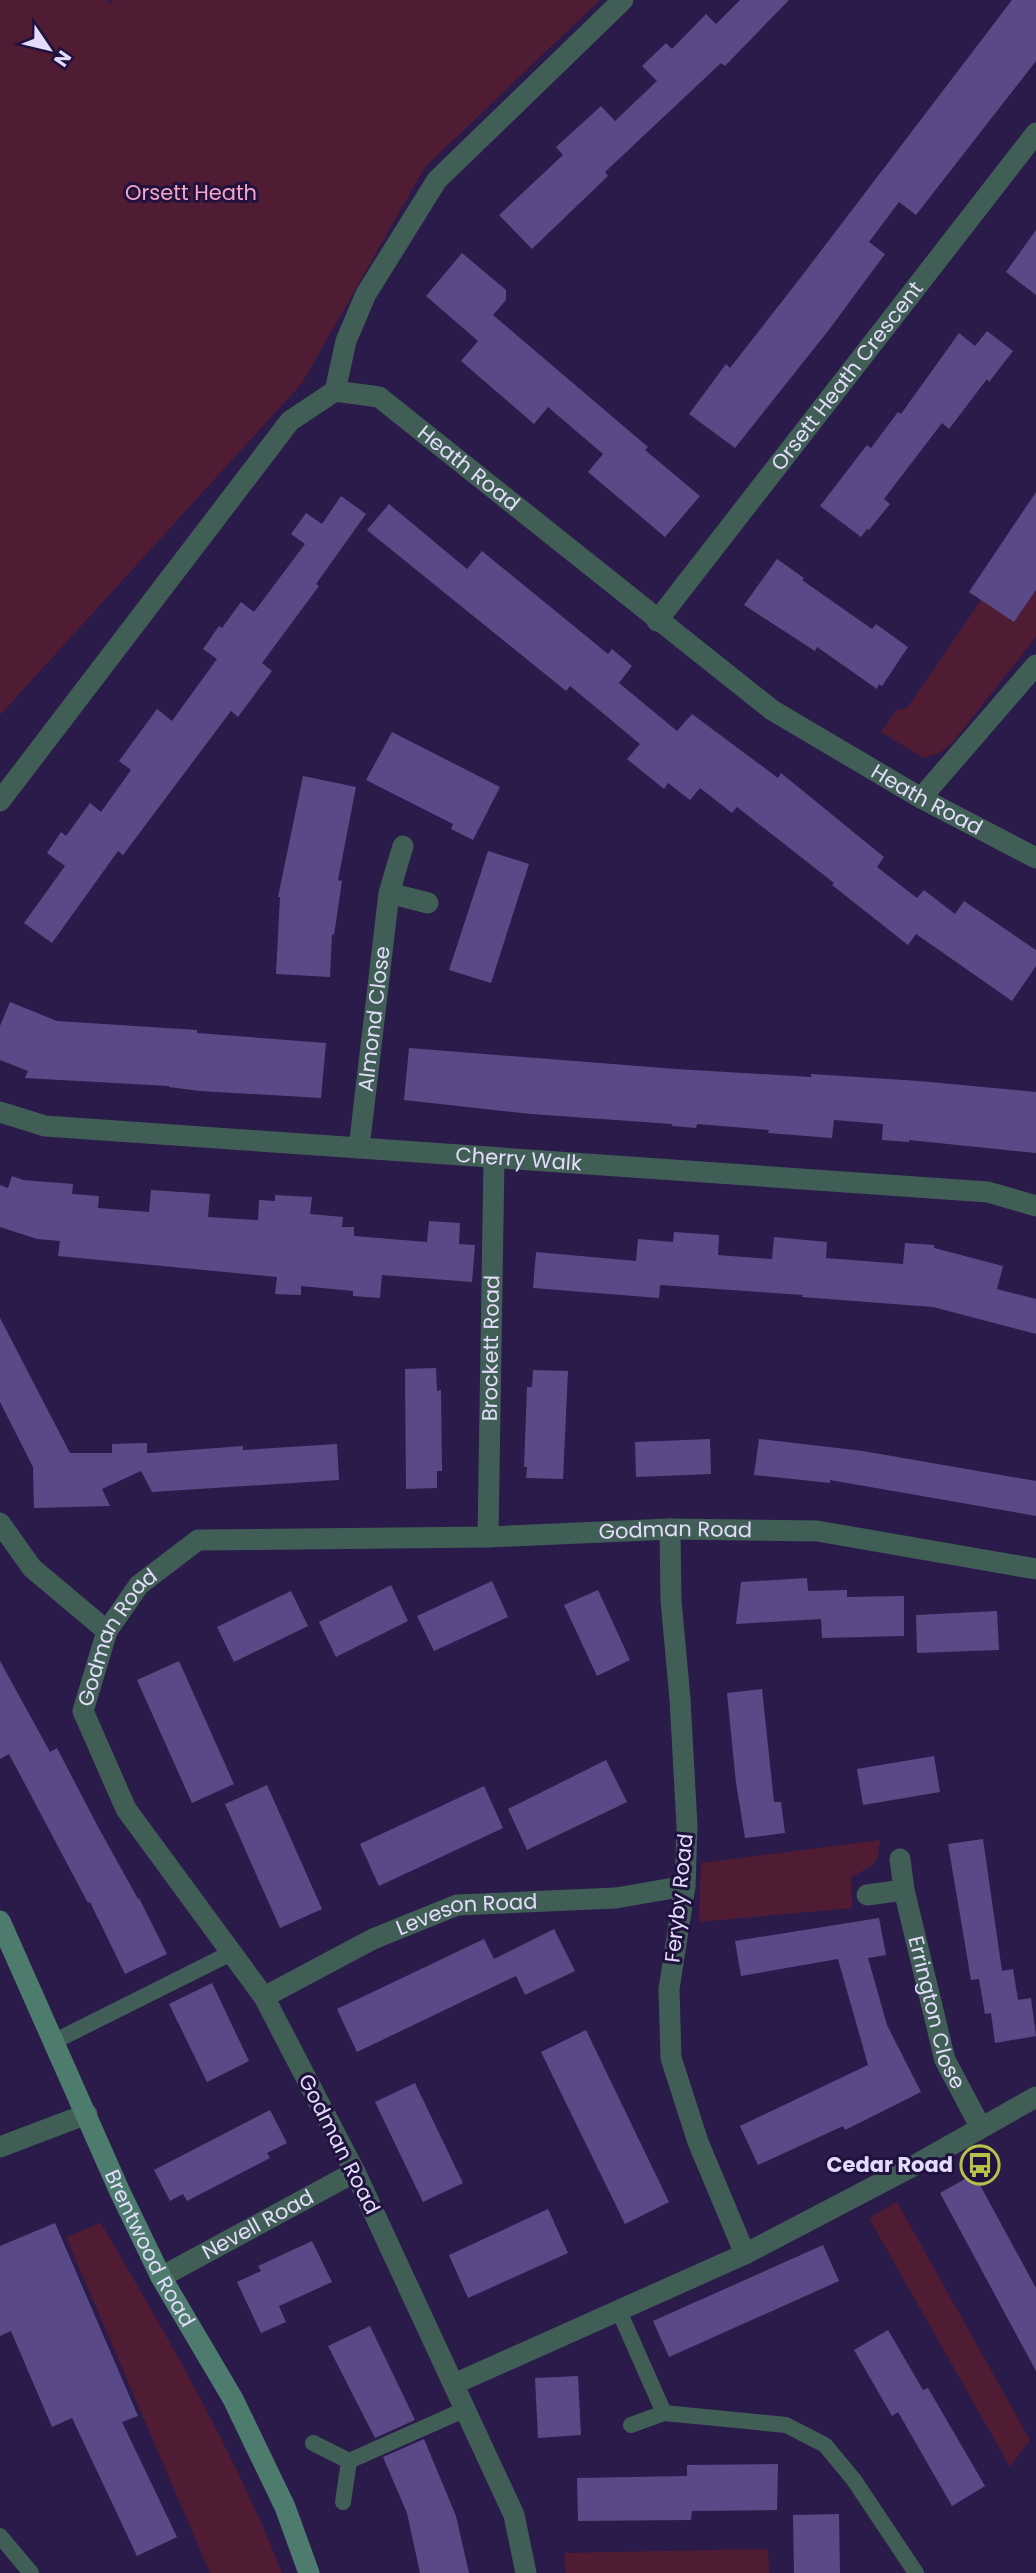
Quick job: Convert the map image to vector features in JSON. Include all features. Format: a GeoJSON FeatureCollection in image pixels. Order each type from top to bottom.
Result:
{"type":"FeatureCollection","features":[{"type":"Feature","properties":{"kind":"street"},"geometry":{"type":"LineString","coordinates":[[0,800],[290,421],[335,391],[345,341],[366,294],[437,180],[623,0]]}},
{"type":"Feature","properties":{"kind":"street","name":"Orsett Heath Crescent"},"geometry":{"type":"LineString","coordinates":[[657,621],[1036,133]]}},
{"type":"Feature","properties":{"kind":"street","name":"Heath Road"},"geometry":{"type":"LineString","coordinates":[[335,391],[380,397],[657,621],[772,710],[921,798],[1036,858]]}},
{"type":"Feature","properties":{"kind":"street"},"geometry":{"type":"LineString","coordinates":[[921,798],[1036,665]]}},
{"type":"Feature","properties":{"kind":"street","name":"Almond Close"},"geometry":{"type":"LineString","coordinates":[[359,1148],[389,893],[403,846]]}},
{"type":"Feature","properties":{"kind":"street"},"geometry":{"type":"LineString","coordinates":[[389,893],[428,903]]}},
{"type":"Feature","properties":{"kind":"street","name":"Cherry Walk"},"geometry":{"type":"LineString","coordinates":[[0,1112],[45,1126],[988,1192],[1036,1206]]}},
{"type":"Feature","properties":{"kind":"street","name":"Brockett Road"},"geometry":{"type":"LineString","coordinates":[[488,1537],[495,1158]]}},
{"type":"Feature","properties":{"kind":"street"},"geometry":{"type":"LineString","coordinates":[[0,1524],[32,1568],[107,1631]]}},
{"type":"Feature","properties":{"kind":"street","name":"Godman Road"},"geometry":{"type":"LineString","coordinates":[[526,2573],[514,2515],[467,2409],[355,2172],[264,1997],[126,1809],[83,1711],[107,1631],[139,1585],[198,1540],[488,1537],[670,1529],[817,1531],[1036,1569]]}},
{"type":"Feature","properties":{"kind":"street","name":"Feryby Road"},"geometry":{"type":"LineString","coordinates":[[670,1529],[671,1600],[687,1826],[685,1886],[669,1989],[671,2058],[698,2142],[745,2253]]}},
{"type":"Feature","properties":{"kind":"street","name":"Errington Close"},"geometry":{"type":"LineString","coordinates":[[900,1859],[904,1890],[945,2060],[981,2128]]}},
{"type":"Feature","properties":{"kind":"street","name":"Leveson Road"},"geometry":{"type":"LineString","coordinates":[[264,1997],[373,1939],[457,1905],[616,1898],[685,1886]]}},
{"type":"Feature","properties":{"kind":"street"},"geometry":{"type":"LineString","coordinates":[[867,1895],[904,1890]]}},
{"type":"Feature","properties":{"kind":"street","name":"Brentwood Road"},"geometry":{"type":"LineString","coordinates":[[0,1921],[120,2192],[161,2277],[233,2399],[285,2507],[309,2573]]}},
{"type":"Feature","properties":{"kind":"street"},"geometry":{"type":"LineString","coordinates":[[454,2384],[745,2253],[1036,2098]]}},
{"type":"Feature","properties":{"kind":"street"},"geometry":{"type":"LineString","coordinates":[[0,2147],[87,2114]]}},
{"type":"Feature","properties":{"kind":"street","name":"Nevell Road"},"geometry":{"type":"LineString","coordinates":[[161,2277],[355,2172]]}},
{"type":"Feature","properties":{"kind":"lane"},"geometry":{"type":"LineString","coordinates":[[53,2042],[232,1953]]}},
{"type":"Feature","properties":{"kind":"lane"},"geometry":{"type":"LineString","coordinates":[[619,2311],[664,2413]]}},
{"type":"Feature","properties":{"kind":"lane"},"geometry":{"type":"LineString","coordinates":[[349,2461],[467,2409]]}},
{"type":"Feature","properties":{"kind":"lane"},"geometry":{"type":"LineString","coordinates":[[631,2425],[664,2413],[786,2425],[825,2445],[854,2480],[916,2573]]}},
{"type":"Feature","properties":{"kind":"lane"},"geometry":{"type":"LineString","coordinates":[[313,2443],[349,2461]]}},
{"type":"Feature","properties":{"kind":"lane"},"geometry":{"type":"LineString","coordinates":[[343,2502],[349,2461]]}},
{"type":"Feature","properties":{"kind":"lane"},"geometry":{"type":"LineString","coordinates":[[0,2536],[32,2573]]}},
{"type":"Feature","properties":{"kind":"green space","name":"Orsett Heath"},"geometry":{"type":"Polygon","coordinates":[[[0,0],[107,0],[110,4],[113,0],[600,0],[425,167],[302,383],[0,715],[0,0]]]}},
{"type":"Feature","properties":{"kind":"green space"},"geometry":{"type":"Polygon","coordinates":[[[1036,590],[1036,637],[951,744],[939,753],[923,758],[881,732],[896,710],[907,708],[981,600],[1014,622],[1036,590]]]}},
{"type":"Feature","properties":{"kind":"green space"},"geometry":{"type":"Polygon","coordinates":[[[880,1840],[878,1855],[873,1864],[851,1877],[852,1908],[699,1922],[701,1863],[880,1840]]]}},
{"type":"Feature","properties":{"kind":"green space"},"geometry":{"type":"Polygon","coordinates":[[[897,2202],[1030,2440],[1010,2467],[869,2218],[897,2202]]]}},
{"type":"Feature","properties":{"kind":"green space"},"geometry":{"type":"Polygon","coordinates":[[[101,2223],[175,2351],[221,2438],[282,2573],[210,2573],[66,2237],[101,2223]]]}},
{"type":"Feature","properties":{"kind":"green space"},"geometry":{"type":"Polygon","coordinates":[[[768,2549],[769,2573],[566,2573],[564,2553],[768,2549]]]}},
{"type":"Feature","properties":{"kind":"building"},"geometry":{"type":"Polygon","coordinates":[[[740,0],[789,0],[725,66],[721,63],[605,172],[608,176],[532,249],[499,215],[563,155],[556,147],[601,106],[615,121],[657,81],[642,66],[666,43],[672,49],[706,14],[716,24],[740,0]]]}},
{"type":"Feature","properties":{"kind":"building"},"geometry":{"type":"Polygon","coordinates":[[[1012,0],[1036,0],[1036,61],[916,215],[899,202],[869,242],[885,254],[735,448],[689,414],[726,364],[730,368],[801,277],[1012,0]]]}},
{"type":"Feature","properties":{"kind":"building"},"geometry":{"type":"Polygon","coordinates":[[[1036,230],[1036,295],[1006,272],[1036,230]]]}},
{"type":"Feature","properties":{"kind":"building"},"geometry":{"type":"Polygon","coordinates":[[[462,253],[506,290],[506,300],[493,315],[648,447],[645,450],[700,496],[665,537],[588,472],[603,454],[548,407],[534,424],[461,361],[478,341],[426,296],[462,253]]]}},
{"type":"Feature","properties":{"kind":"building"},"geometry":{"type":"Polygon","coordinates":[[[987,331],[1013,351],[989,382],[987,379],[949,429],[942,423],[884,499],[890,504],[869,530],[861,537],[820,506],[867,445],[871,448],[898,412],[901,414],[959,333],[975,346],[987,331]]]}},
{"type":"Feature","properties":{"kind":"building"},"geometry":{"type":"Polygon","coordinates":[[[1036,492],[1036,590],[1014,622],[969,592],[1036,492]]]}},
{"type":"Feature","properties":{"kind":"building"},"geometry":{"type":"Polygon","coordinates":[[[341,496],[366,514],[316,584],[319,586],[262,663],[272,671],[238,717],[231,711],[123,855],[118,851],[52,943],[24,923],[65,866],[47,853],[61,832],[66,836],[90,803],[101,812],[131,770],[119,761],[157,709],[172,721],[217,659],[203,649],[219,626],[222,628],[241,602],[254,612],[305,544],[291,534],[306,513],[322,524],[341,496]]]}},
{"type":"Feature","properties":{"kind":"building"},"geometry":{"type":"Polygon","coordinates":[[[389,504],[467,569],[482,551],[608,654],[612,649],[632,666],[619,683],[677,731],[692,714],[778,778],[781,773],[884,857],[877,867],[917,898],[924,890],[955,914],[964,901],[1036,950],[1036,966],[1012,1001],[916,934],[908,945],[737,807],[732,813],[700,788],[690,800],[668,783],[664,789],[627,759],[640,744],[570,686],[566,691],[367,530],[389,504]]]}},
{"type":"Feature","properties":{"kind":"building"},"geometry":{"type":"Polygon","coordinates":[[[777,559],[872,629],[876,624],[908,647],[882,686],[879,684],[877,689],[817,647],[815,651],[744,605],[777,559]]]}},
{"type":"Feature","properties":{"kind":"building"},"geometry":{"type":"Polygon","coordinates":[[[392,732],[500,787],[473,840],[451,829],[453,824],[366,780],[392,732]]]}},
{"type":"Feature","properties":{"kind":"building"},"geometry":{"type":"Polygon","coordinates":[[[303,776],[356,787],[338,880],[342,881],[334,935],[332,934],[330,977],[276,974],[278,897],[303,776]]]}},
{"type":"Feature","properties":{"kind":"building"},"geometry":{"type":"Polygon","coordinates":[[[488,851],[529,864],[491,983],[449,970],[488,851]]]}},
{"type":"Feature","properties":{"kind":"building"},"geometry":{"type":"Polygon","coordinates":[[[10,1002],[57,1021],[197,1030],[197,1033],[326,1043],[321,1098],[25,1078],[28,1071],[0,1060],[0,1026],[10,1002]]]}},
{"type":"Feature","properties":{"kind":"building"},"geometry":{"type":"Polygon","coordinates":[[[409,1048],[676,1069],[919,1081],[1036,1092],[1036,1153],[909,1140],[882,1140],[883,1124],[834,1120],[832,1138],[697,1124],[696,1128],[531,1114],[404,1100],[409,1048]]]}},
{"type":"Feature","properties":{"kind":"building"},"geometry":{"type":"Polygon","coordinates":[[[12,1176],[23,1180],[73,1184],[72,1194],[99,1196],[98,1208],[149,1212],[151,1190],[210,1194],[208,1217],[258,1220],[259,1200],[275,1201],[275,1195],[312,1197],[310,1214],[343,1217],[342,1227],[354,1227],[354,1236],[427,1242],[429,1221],[460,1223],[459,1244],[475,1245],[472,1282],[382,1275],[380,1298],[353,1296],[353,1291],[301,1286],[301,1295],[275,1294],[277,1277],[58,1256],[60,1241],[37,1239],[0,1227],[0,1185],[8,1188],[12,1176]]]}},
{"type":"Feature","properties":{"kind":"building"},"geometry":{"type":"Polygon","coordinates":[[[674,1232],[719,1235],[718,1255],[772,1259],[774,1237],[827,1242],[826,1258],[903,1264],[905,1243],[934,1245],[934,1248],[1003,1266],[997,1289],[1036,1299],[1036,1334],[933,1307],[802,1297],[803,1295],[660,1285],[659,1298],[533,1288],[536,1252],[636,1261],[638,1239],[673,1242],[674,1232]]]}},
{"type":"Feature","properties":{"kind":"building"},"geometry":{"type":"Polygon","coordinates":[[[0,1318],[70,1453],[112,1453],[112,1444],[147,1443],[147,1453],[150,1453],[243,1446],[243,1450],[337,1444],[339,1480],[152,1492],[141,1471],[102,1489],[110,1506],[34,1508],[33,1467],[0,1402],[0,1318]]]}},
{"type":"Feature","properties":{"kind":"building"},"geometry":{"type":"Polygon","coordinates":[[[436,1368],[437,1391],[441,1390],[442,1471],[437,1471],[437,1488],[406,1489],[405,1369],[436,1368]]]}},
{"type":"Feature","properties":{"kind":"building"},"geometry":{"type":"Polygon","coordinates":[[[533,1370],[568,1371],[563,1479],[526,1478],[527,1467],[524,1467],[527,1387],[532,1387],[533,1370]]]}},
{"type":"Feature","properties":{"kind":"building"},"geometry":{"type":"Polygon","coordinates":[[[710,1439],[711,1474],[636,1477],[635,1442],[710,1439]]]}},
{"type":"Feature","properties":{"kind":"building"},"geometry":{"type":"Polygon","coordinates":[[[759,1439],[863,1451],[1036,1481],[1036,1516],[830,1480],[830,1483],[754,1475],[759,1439]]]}},
{"type":"Feature","properties":{"kind":"building"},"geometry":{"type":"Polygon","coordinates":[[[807,1578],[808,1591],[847,1590],[847,1597],[904,1596],[904,1636],[822,1638],[821,1619],[736,1624],[741,1582],[807,1578]]]}},
{"type":"Feature","properties":{"kind":"building"},"geometry":{"type":"Polygon","coordinates":[[[492,1581],[508,1617],[434,1651],[417,1616],[492,1581]]]}},
{"type":"Feature","properties":{"kind":"building"},"geometry":{"type":"Polygon","coordinates":[[[391,1585],[408,1621],[336,1657],[319,1622],[391,1585]]]}},
{"type":"Feature","properties":{"kind":"building"},"geometry":{"type":"Polygon","coordinates":[[[598,1590],[630,1660],[597,1676],[564,1605],[598,1590]]]}},
{"type":"Feature","properties":{"kind":"building"},"geometry":{"type":"Polygon","coordinates":[[[291,1591],[308,1626],[234,1662],[217,1627],[291,1591]]]}},
{"type":"Feature","properties":{"kind":"building"},"geometry":{"type":"Polygon","coordinates":[[[997,1611],[999,1650],[917,1653],[916,1615],[997,1611]]]}},
{"type":"Feature","properties":{"kind":"building"},"geometry":{"type":"Polygon","coordinates":[[[0,1661],[50,1752],[57,1748],[167,1954],[125,1974],[90,1902],[88,1903],[9,1754],[0,1759],[0,1661]]]}},
{"type":"Feature","properties":{"kind":"building"},"geometry":{"type":"Polygon","coordinates":[[[179,1661],[234,1784],[192,1803],[137,1680],[179,1661]]]}},
{"type":"Feature","properties":{"kind":"building"},"geometry":{"type":"Polygon","coordinates":[[[762,1689],[774,1802],[781,1802],[785,1833],[745,1838],[736,1783],[727,1693],[762,1689]]]}},
{"type":"Feature","properties":{"kind":"building"},"geometry":{"type":"Polygon","coordinates":[[[934,1756],[940,1792],[863,1805],[857,1769],[934,1756]]]}},
{"type":"Feature","properties":{"kind":"building"},"geometry":{"type":"Polygon","coordinates":[[[606,1760],[627,1802],[527,1850],[508,1809],[606,1760]]]}},
{"type":"Feature","properties":{"kind":"building"},"geometry":{"type":"Polygon","coordinates":[[[267,1785],[322,1909],[280,1928],[225,1804],[267,1785]]]}},
{"type":"Feature","properties":{"kind":"building"},"geometry":{"type":"Polygon","coordinates":[[[484,1786],[503,1828],[379,1886],[360,1844],[484,1786]]]}},
{"type":"Feature","properties":{"kind":"building"},"geometry":{"type":"Polygon","coordinates":[[[983,1839],[1002,1971],[1013,1969],[1018,2000],[1031,1998],[1036,2036],[995,2043],[991,2013],[985,2014],[979,1979],[971,1980],[948,1844],[983,1839]]]}},
{"type":"Feature","properties":{"kind":"building"},"geometry":{"type":"Polygon","coordinates":[[[879,1918],[886,1955],[868,1958],[887,2025],[921,2092],[845,2130],[843,2126],[758,2165],[740,2126],[868,2065],[838,1959],[741,1976],[735,1941],[879,1918]]]}},
{"type":"Feature","properties":{"kind":"building"},"geometry":{"type":"Polygon","coordinates":[[[554,1929],[575,1971],[525,1995],[516,1976],[357,2052],[337,2009],[484,1939],[494,1959],[554,1929]]]}},
{"type":"Feature","properties":{"kind":"building"},"geometry":{"type":"Polygon","coordinates":[[[212,1983],[249,2061],[207,2082],[169,2004],[212,1983]]]}},
{"type":"Feature","properties":{"kind":"building"},"geometry":{"type":"Polygon","coordinates":[[[586,2030],[669,2202],[625,2224],[541,2052],[586,2030]]]}},
{"type":"Feature","properties":{"kind":"building"},"geometry":{"type":"Polygon","coordinates":[[[415,2083],[463,2183],[423,2202],[375,2102],[415,2083]]]}},
{"type":"Feature","properties":{"kind":"building"},"geometry":{"type":"Polygon","coordinates":[[[270,2110],[287,2143],[267,2153],[270,2158],[187,2201],[183,2194],[170,2201],[154,2170],[270,2110]]]}},
{"type":"Feature","properties":{"kind":"building"},"geometry":{"type":"Polygon","coordinates":[[[974,2174],[1036,2288],[1036,2371],[940,2193],[974,2174]]]}},
{"type":"Feature","properties":{"kind":"building"},"geometry":{"type":"Polygon","coordinates":[[[548,2209],[568,2253],[468,2298],[449,2255],[548,2209]]]}},
{"type":"Feature","properties":{"kind":"building"},"geometry":{"type":"Polygon","coordinates":[[[55,2223],[138,2416],[122,2422],[177,2537],[137,2556],[72,2418],[52,2427],[11,2331],[0,2336],[0,2246],[55,2223]]]}},
{"type":"Feature","properties":{"kind":"building"},"geometry":{"type":"Polygon","coordinates":[[[312,2241],[332,2282],[279,2306],[286,2322],[261,2333],[237,2282],[261,2271],[258,2266],[312,2241]]]}},
{"type":"Feature","properties":{"kind":"building"},"geometry":{"type":"Polygon","coordinates":[[[823,2245],[839,2281],[669,2357],[653,2321],[823,2245]]]}},
{"type":"Feature","properties":{"kind":"building"},"geometry":{"type":"Polygon","coordinates":[[[370,2326],[415,2420],[375,2438],[328,2346],[370,2326]]]}},
{"type":"Feature","properties":{"kind":"building"},"geometry":{"type":"Polygon","coordinates":[[[888,2330],[923,2390],[928,2388],[985,2486],[952,2506],[898,2412],[892,2416],[854,2350],[888,2330]]]}},
{"type":"Feature","properties":{"kind":"building"},"geometry":{"type":"Polygon","coordinates":[[[578,2376],[581,2435],[538,2438],[535,2378],[578,2376]]]}},
{"type":"Feature","properties":{"kind":"building"},"geometry":{"type":"Polygon","coordinates":[[[424,2439],[456,2516],[469,2573],[420,2573],[407,2513],[383,2457],[424,2439]]]}},
{"type":"Feature","properties":{"kind":"building"},"geometry":{"type":"Polygon","coordinates":[[[778,2464],[777,2510],[692,2511],[691,2520],[578,2521],[577,2478],[687,2476],[687,2465],[778,2464]]]}},
{"type":"Feature","properties":{"kind":"building"},"geometry":{"type":"Polygon","coordinates":[[[839,2514],[840,2573],[794,2573],[793,2515],[839,2514]]]}},
{"type":"Feature","properties":{"kind":"place","name":"Cedar Road"},"geometry":{"type":"Point","coordinates":[980,2165]}}]}
